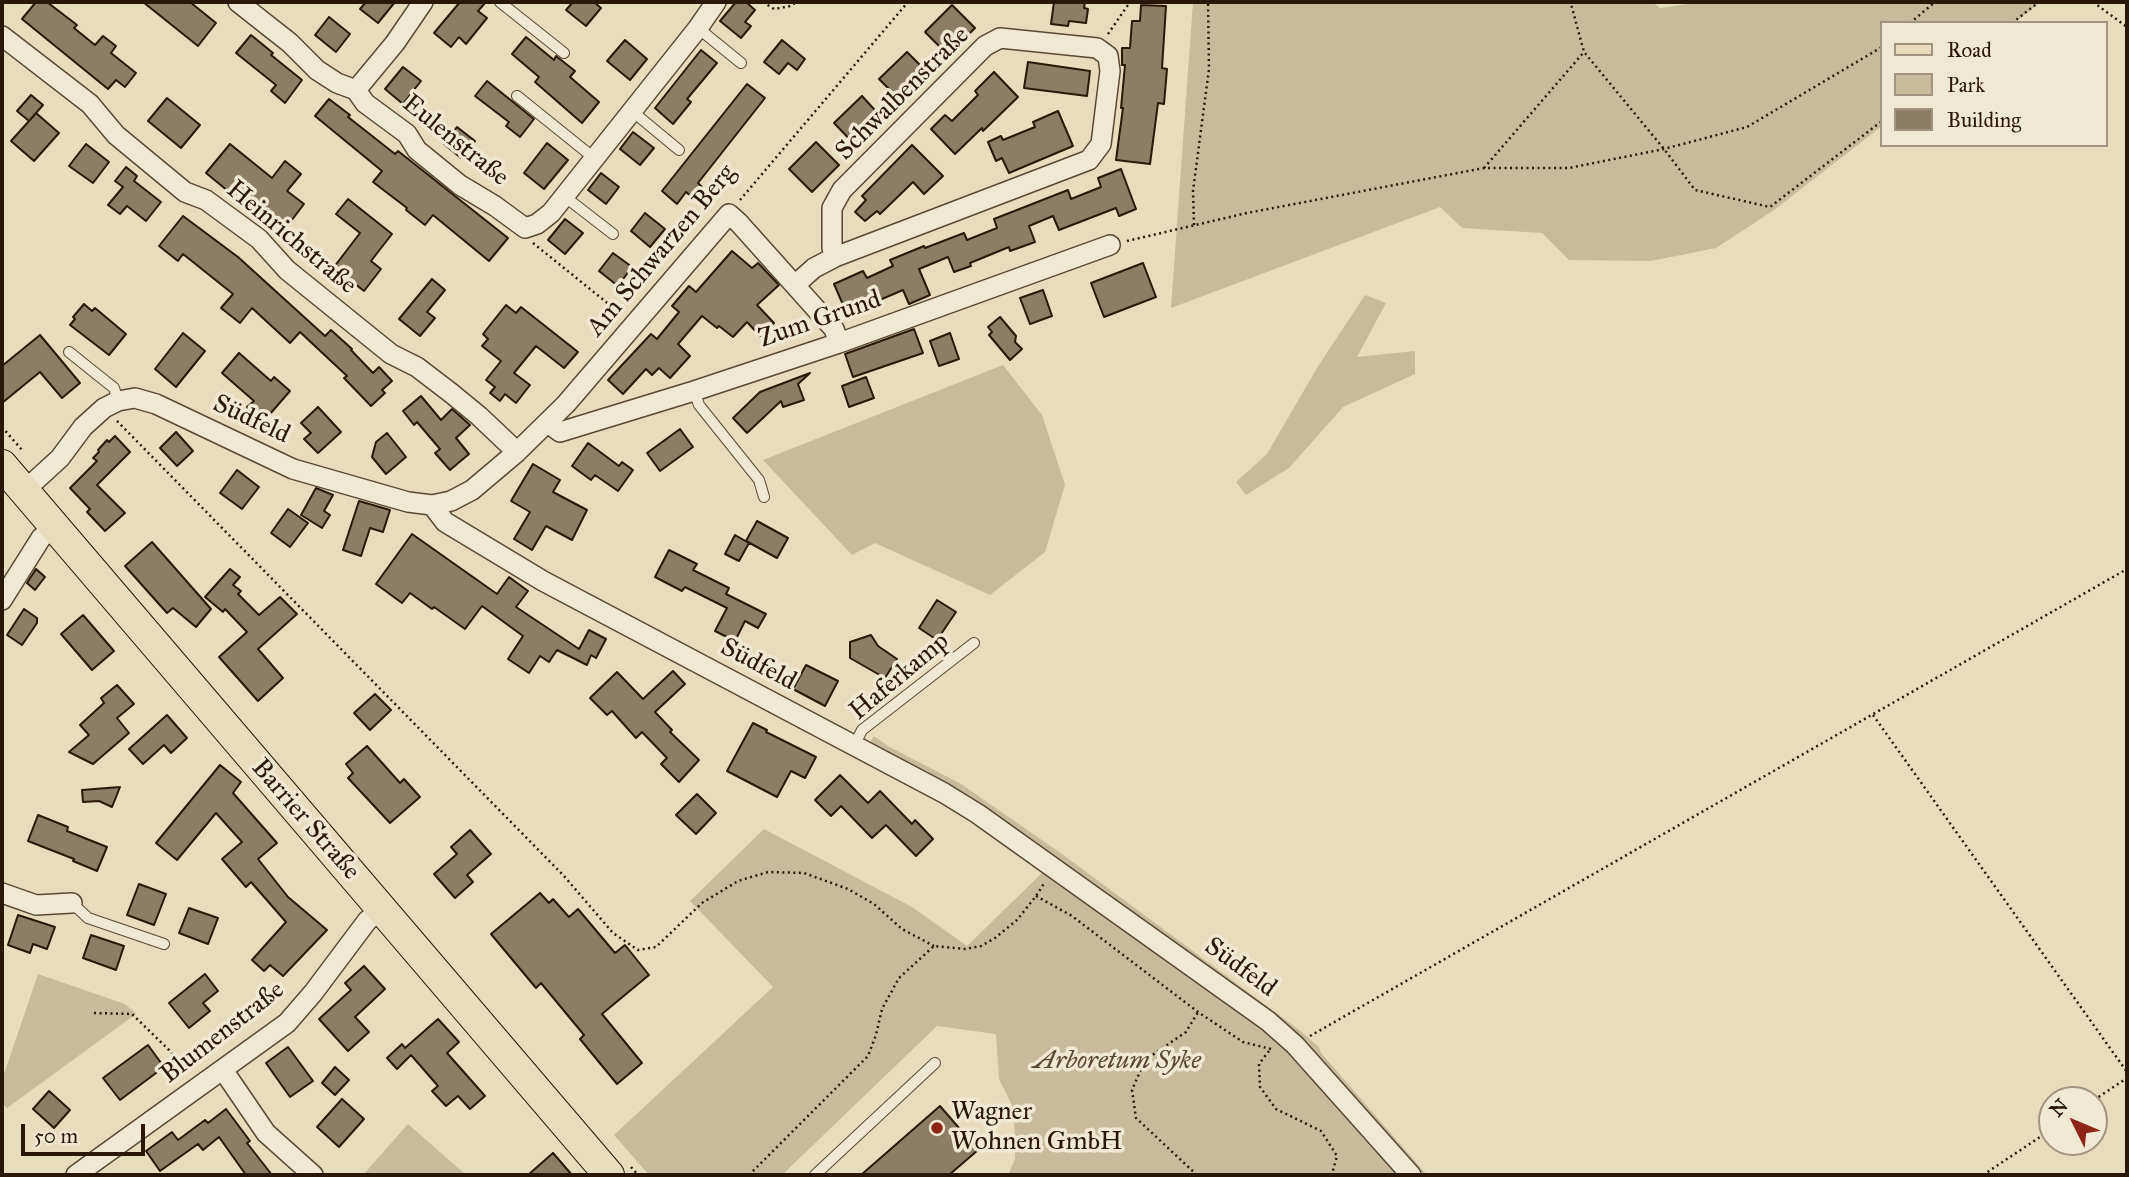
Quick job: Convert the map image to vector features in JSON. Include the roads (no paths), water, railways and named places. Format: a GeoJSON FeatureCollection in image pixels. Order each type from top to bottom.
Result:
{"type":"FeatureCollection","features":[{"type":"Feature","properties":{"kind":"main road","name":"Barrier Straße"},"geometry":{"type":"LineString","coordinates":[[2,465],[609,1175]]}},
{"type":"Feature","properties":{"kind":"street","name":"Eulenstraße"},"geometry":{"type":"LineString","coordinates":[[238,2],[290,43],[317,70],[337,83],[356,90],[365,103],[407,134],[417,150],[460,185],[525,228],[537,224],[551,213],[564,196]]}},
{"type":"Feature","properties":{"kind":"street"},"geometry":{"type":"LineString","coordinates":[[356,90],[395,43],[423,2]]}},
{"type":"Feature","properties":{"kind":"street"},"geometry":{"type":"LineString","coordinates":[[564,196],[716,2]]}},
{"type":"Feature","properties":{"kind":"street","name":"Heinrichstraße"},"geometry":{"type":"LineString","coordinates":[[2,36],[90,104],[116,135],[176,184],[186,192],[206,200],[258,239],[298,278],[391,354],[417,367],[460,400],[517,453]]}},
{"type":"Feature","properties":{"kind":"street","name":"Schwalbenstraße"},"geometry":{"type":"LineString","coordinates":[[1000,38],[1097,48],[1108,56],[1110,71],[1101,144],[1089,160],[835,257],[832,248],[832,208],[842,190],[985,46],[1000,38]]}},
{"type":"Feature","properties":{"kind":"street","name":"Am Schwarzen Berg"},"geometry":{"type":"LineString","coordinates":[[432,505],[451,501],[472,491],[548,423],[729,214],[795,285]]}},
{"type":"Feature","properties":{"kind":"street","name":"Zum Grund"},"geometry":{"type":"LineString","coordinates":[[548,423],[559,432],[694,391],[839,343],[1110,245]]}},
{"type":"Feature","properties":{"kind":"street"},"geometry":{"type":"LineString","coordinates":[[835,257],[814,268],[795,285],[834,329],[839,343]]}},
{"type":"Feature","properties":{"kind":"street","name":"Südfeld"},"geometry":{"type":"LineString","coordinates":[[111,404],[135,398],[156,404],[293,469],[408,502],[432,505],[445,522],[543,581],[944,793],[1056,868],[1268,1021],[1295,1045],[1411,1175]]}},
{"type":"Feature","properties":{"kind":"street"},"geometry":{"type":"LineString","coordinates":[[24,491],[60,458],[83,428],[111,404]]}},
{"type":"Feature","properties":{"kind":"street"},"geometry":{"type":"LineString","coordinates":[[2,600],[41,538],[54,527]]}},
{"type":"Feature","properties":{"kind":"street"},"geometry":{"type":"LineString","coordinates":[[2,893],[36,905],[72,903]]}},
{"type":"Feature","properties":{"kind":"street","name":"Blumenstraße"},"geometry":{"type":"LineString","coordinates":[[76,1175],[287,1023],[367,921],[382,909]]}},
{"type":"Feature","properties":{"kind":"street"},"geometry":{"type":"LineString","coordinates":[[223,1070],[267,1133],[313,1175]]}},
{"type":"Feature","properties":{"kind":"lane"},"geometry":{"type":"LineString","coordinates":[[500,2],[564,53]]}},
{"type":"Feature","properties":{"kind":"lane"},"geometry":{"type":"LineString","coordinates":[[698,27],[741,64]]}},
{"type":"Feature","properties":{"kind":"lane"},"geometry":{"type":"LineString","coordinates":[[517,96],[594,158]]}},
{"type":"Feature","properties":{"kind":"lane"},"geometry":{"type":"LineString","coordinates":[[631,110],[679,150]]}},
{"type":"Feature","properties":{"kind":"lane"},"geometry":{"type":"LineString","coordinates":[[564,196],[614,234]]}},
{"type":"Feature","properties":{"kind":"lane"},"geometry":{"type":"LineString","coordinates":[[69,352],[114,388],[111,404]]}},
{"type":"Feature","properties":{"kind":"lane"},"geometry":{"type":"LineString","coordinates":[[694,391],[699,405],[759,480],[764,497]]}},
{"type":"Feature","properties":{"kind":"lane","name":"Haferkamp"},"geometry":{"type":"LineString","coordinates":[[854,746],[862,730],[974,643]]}},
{"type":"Feature","properties":{"kind":"lane"},"geometry":{"type":"LineString","coordinates":[[72,903],[88,918],[164,944]]}},
{"type":"Feature","properties":{"kind":"lane"},"geometry":{"type":"LineString","coordinates":[[815,1175],[935,1063]]}},
{"type":"Feature","properties":{"kind":"place","name":"Wagner Wohnen GmbH"},"geometry":{"type":"Point","coordinates":[937,1128]}},
{"type":"Feature","properties":{"kind":"park label","name":"Arboretum Syke"},"geometry":{"type":"Point","coordinates":[1117,1062]}}]}
